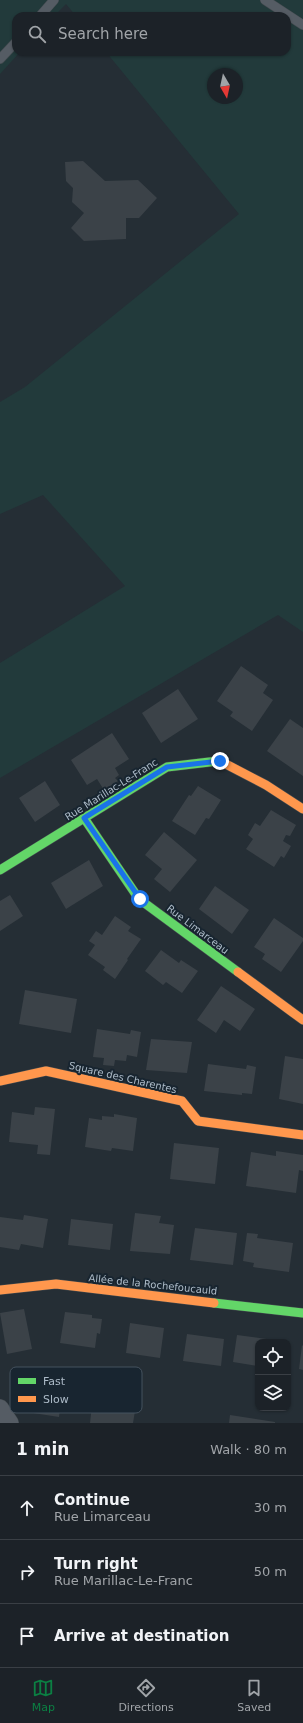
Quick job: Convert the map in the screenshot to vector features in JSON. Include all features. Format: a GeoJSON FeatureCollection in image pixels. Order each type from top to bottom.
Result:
{"type":"FeatureCollection","features":[{"type":"Feature","properties":{"kind":"street","name":"Rue Marillac-Le-Franc"},"geometry":{"type":"LineString","coordinates":[[0,870],[167,767],[220,761],[266,785],[303,809]]}},
{"type":"Feature","properties":{"kind":"street","name":"Rue Limarceau"},"geometry":{"type":"LineString","coordinates":[[84,818],[140,899],[303,1020]]}},
{"type":"Feature","properties":{"kind":"street","name":"Square des Charentes"},"geometry":{"type":"LineString","coordinates":[[0,1081],[46,1071],[182,1102],[198,1121],[303,1135]]}},
{"type":"Feature","properties":{"kind":"street","name":"Allée de la Rochefoucauld"},"geometry":{"type":"LineString","coordinates":[[0,1290],[56,1284],[303,1313]]}},
{"type":"Feature","properties":{"kind":"street"},"geometry":{"type":"LineString","coordinates":[[0,1408],[10,1423]]}},
{"type":"Feature","properties":{"kind":"lane"},"geometry":{"type":"LineString","coordinates":[[44,12],[54,0]]}},
{"type":"Feature","properties":{"kind":"lane"},"geometry":{"type":"LineString","coordinates":[[265,0],[283,12]]}},
{"type":"Feature","properties":{"kind":"lane"},"geometry":{"type":"LineString","coordinates":[[291,17],[303,25]]}},
{"type":"Feature","properties":{"kind":"lane"},"geometry":{"type":"LineString","coordinates":[[0,59],[12,46]]}},
{"type":"Feature","properties":{"kind":"green space"},"geometry":{"type":"Polygon","coordinates":[[[0,0],[303,0],[303,632],[278,615],[0,778],[0,663],[125,586],[43,495],[0,514],[0,402],[25,387],[239,214],[109,56],[291,56],[291,12],[73,12],[66,4],[58,12],[12,12],[12,56],[16,56],[0,74],[0,0]]]}},
{"type":"Feature","properties":{"kind":"building"},"geometry":{"type":"Polygon","coordinates":[[[83,161],[105,181],[138,180],[157,198],[139,218],[126,218],[126,239],[84,241],[71,228],[84,213],[72,202],[73,188],[66,181],[65,162],[83,161]]]}},
{"type":"Feature","properties":{"kind":"building"},"geometry":{"type":"Polygon","coordinates":[[[241,666],[268,685],[263,693],[273,700],[252,731],[230,716],[233,712],[217,701],[241,666]]]}},
{"type":"Feature","properties":{"kind":"building"},"geometry":{"type":"Polygon","coordinates":[[[178,689],[198,719],[161,743],[142,713],[178,689]]]}},
{"type":"Feature","properties":{"kind":"building"},"geometry":{"type":"Polygon","coordinates":[[[290,719],[303,728],[303,776],[267,751],[290,719]]]}},
{"type":"Feature","properties":{"kind":"building"},"geometry":{"type":"Polygon","coordinates":[[[112,733],[129,759],[115,768],[119,775],[115,778],[118,781],[104,790],[97,779],[87,785],[71,760],[112,733]]]}},
{"type":"Feature","properties":{"kind":"building"},"geometry":{"type":"Polygon","coordinates":[[[45,781],[60,805],[35,822],[19,798],[45,781]]]}},
{"type":"Feature","properties":{"kind":"building"},"geometry":{"type":"Polygon","coordinates":[[[198,786],[221,800],[209,819],[206,818],[195,835],[172,821],[189,795],[191,796],[198,786]]]}},
{"type":"Feature","properties":{"kind":"building"},"geometry":{"type":"Polygon","coordinates":[[[271,810],[296,825],[290,836],[286,835],[283,841],[291,846],[284,858],[281,856],[274,867],[246,849],[253,839],[248,835],[255,823],[260,826],[271,810]]]}},
{"type":"Feature","properties":{"kind":"building"},"geometry":{"type":"Polygon","coordinates":[[[164,832],[197,860],[170,892],[154,879],[162,869],[145,855],[164,832]]]}},
{"type":"Feature","properties":{"kind":"building"},"geometry":{"type":"Polygon","coordinates":[[[89,860],[103,886],[66,909],[51,883],[89,860]]]}},
{"type":"Feature","properties":{"kind":"building"},"geometry":{"type":"Polygon","coordinates":[[[215,886],[249,910],[232,934],[199,909],[215,886]]]}},
{"type":"Feature","properties":{"kind":"building"},"geometry":{"type":"Polygon","coordinates":[[[10,895],[23,916],[0,931],[0,901],[10,895]]]}},
{"type":"Feature","properties":{"kind":"building"},"geometry":{"type":"Polygon","coordinates":[[[115,916],[131,927],[128,931],[141,939],[115,979],[103,970],[105,967],[88,955],[95,945],[89,941],[96,931],[102,935],[115,916]]]}},
{"type":"Feature","properties":{"kind":"building"},"geometry":{"type":"Polygon","coordinates":[[[274,918],[303,938],[303,941],[281,972],[262,959],[265,954],[254,947],[274,918]]]}},
{"type":"Feature","properties":{"kind":"building"},"geometry":{"type":"Polygon","coordinates":[[[161,950],[179,963],[181,960],[198,971],[182,993],[166,982],[163,985],[145,971],[161,950]]]}},
{"type":"Feature","properties":{"kind":"building"},"geometry":{"type":"Polygon","coordinates":[[[221,986],[255,1009],[240,1031],[224,1020],[216,1033],[197,1020],[221,986]]]}},
{"type":"Feature","properties":{"kind":"building"},"geometry":{"type":"Polygon","coordinates":[[[25,990],[77,999],[71,1033],[19,1024],[25,990]]]}},
{"type":"Feature","properties":{"kind":"building"},"geometry":{"type":"Polygon","coordinates":[[[97,1029],[130,1034],[131,1030],[141,1032],[137,1057],[127,1055],[126,1061],[115,1060],[114,1066],[103,1065],[104,1058],[93,1057],[97,1029]]]}},
{"type":"Feature","properties":{"kind":"building"},"geometry":{"type":"Polygon","coordinates":[[[151,1039],[192,1042],[187,1073],[146,1070],[151,1039]]]}},
{"type":"Feature","properties":{"kind":"building"},"geometry":{"type":"Polygon","coordinates":[[[285,1056],[303,1059],[303,1104],[279,1099],[285,1056]]]}},
{"type":"Feature","properties":{"kind":"building"},"geometry":{"type":"Polygon","coordinates":[[[208,1064],[246,1069],[247,1065],[256,1067],[252,1094],[242,1093],[242,1095],[204,1091],[208,1064]]]}},
{"type":"Feature","properties":{"kind":"building"},"geometry":{"type":"Polygon","coordinates":[[[35,1107],[55,1109],[50,1155],[37,1154],[38,1145],[9,1142],[12,1112],[34,1115],[35,1107]]]}},
{"type":"Feature","properties":{"kind":"building"},"geometry":{"type":"Polygon","coordinates":[[[114,1114],[137,1118],[133,1151],[112,1148],[111,1151],[85,1147],[89,1118],[102,1120],[102,1116],[114,1117],[114,1114]]]}},
{"type":"Feature","properties":{"kind":"building"},"geometry":{"type":"Polygon","coordinates":[[[174,1143],[219,1148],[215,1184],[170,1179],[174,1143]]]}},
{"type":"Feature","properties":{"kind":"building"},"geometry":{"type":"Polygon","coordinates":[[[276,1151],[303,1155],[303,1171],[299,1170],[296,1193],[246,1186],[251,1152],[276,1156],[276,1151]]]}},
{"type":"Feature","properties":{"kind":"building"},"geometry":{"type":"Polygon","coordinates":[[[135,1213],[161,1216],[159,1223],[174,1225],[170,1254],[130,1251],[135,1213]]]}},
{"type":"Feature","properties":{"kind":"building"},"geometry":{"type":"Polygon","coordinates":[[[24,1215],[48,1219],[43,1248],[21,1244],[19,1250],[0,1247],[0,1217],[23,1220],[24,1215]]]}},
{"type":"Feature","properties":{"kind":"building"},"geometry":{"type":"Polygon","coordinates":[[[71,1219],[113,1224],[110,1250],[68,1245],[71,1219]]]}},
{"type":"Feature","properties":{"kind":"building"},"geometry":{"type":"Polygon","coordinates":[[[195,1228],[237,1233],[233,1265],[190,1260],[195,1228]]]}},
{"type":"Feature","properties":{"kind":"building"},"geometry":{"type":"Polygon","coordinates":[[[247,1233],[258,1234],[257,1238],[293,1243],[289,1272],[253,1267],[254,1263],[243,1261],[247,1233]]]}},
{"type":"Feature","properties":{"kind":"building"},"geometry":{"type":"Polygon","coordinates":[[[24,1309],[32,1349],[7,1354],[0,1313],[24,1309]]]}},
{"type":"Feature","properties":{"kind":"building"},"geometry":{"type":"Polygon","coordinates":[[[65,1312],[92,1315],[92,1318],[102,1319],[100,1334],[97,1333],[95,1348],[60,1343],[65,1312]]]}},
{"type":"Feature","properties":{"kind":"building"},"geometry":{"type":"Polygon","coordinates":[[[130,1323],[164,1328],[160,1358],[126,1353],[130,1323]]]}},
{"type":"Feature","properties":{"kind":"building"},"geometry":{"type":"Polygon","coordinates":[[[187,1334],[224,1339],[221,1366],[183,1361],[187,1334]]]}},
{"type":"Feature","properties":{"kind":"building"},"geometry":{"type":"Polygon","coordinates":[[[237,1335],[266,1339],[255,1339],[255,1366],[233,1362],[237,1335]]]}},
{"type":"Feature","properties":{"kind":"building"},"geometry":{"type":"Polygon","coordinates":[[[302,1345],[303,1346],[303,1370],[299,1369],[302,1345]]]}},
{"type":"Feature","properties":{"kind":"building"},"geometry":{"type":"Polygon","coordinates":[[[33,1413],[60,1413],[59,1417],[33,1413]]]}},
{"type":"Feature","properties":{"kind":"building"},"geometry":{"type":"Polygon","coordinates":[[[91,1413],[135,1413],[133,1423],[90,1423],[91,1413]]]}},
{"type":"Feature","properties":{"kind":"building"},"geometry":{"type":"Polygon","coordinates":[[[230,1415],[275,1422],[275,1423],[229,1423],[230,1415]]]}},
{"type":"Feature","properties":{"kind":"traffic: fast"},"geometry":{"type":"LineString","coordinates":[[0,870],[167,767],[218,761]]}},
{"type":"Feature","properties":{"kind":"traffic: fast"},"geometry":{"type":"LineString","coordinates":[[84,818],[139,899],[238,972]]}},
{"type":"Feature","properties":{"kind":"traffic: fast"},"geometry":{"type":"LineString","coordinates":[[214,1303],[303,1313]]}},
{"type":"Feature","properties":{"kind":"traffic: slow"},"geometry":{"type":"LineString","coordinates":[[218,761],[266,785],[303,809]]}},
{"type":"Feature","properties":{"kind":"traffic: slow"},"geometry":{"type":"LineString","coordinates":[[238,972],[303,1020]]}},
{"type":"Feature","properties":{"kind":"traffic: slow"},"geometry":{"type":"LineString","coordinates":[[0,1081],[46,1071],[182,1101],[198,1121],[303,1135]]}},
{"type":"Feature","properties":{"kind":"traffic: slow"},"geometry":{"type":"LineString","coordinates":[[0,1290],[56,1284],[214,1303]]}},
{"type":"Feature","properties":{"kind":"route"},"geometry":{"type":"LineString","coordinates":[[140,899],[84,818],[167,767],[220,761]]}}]}
